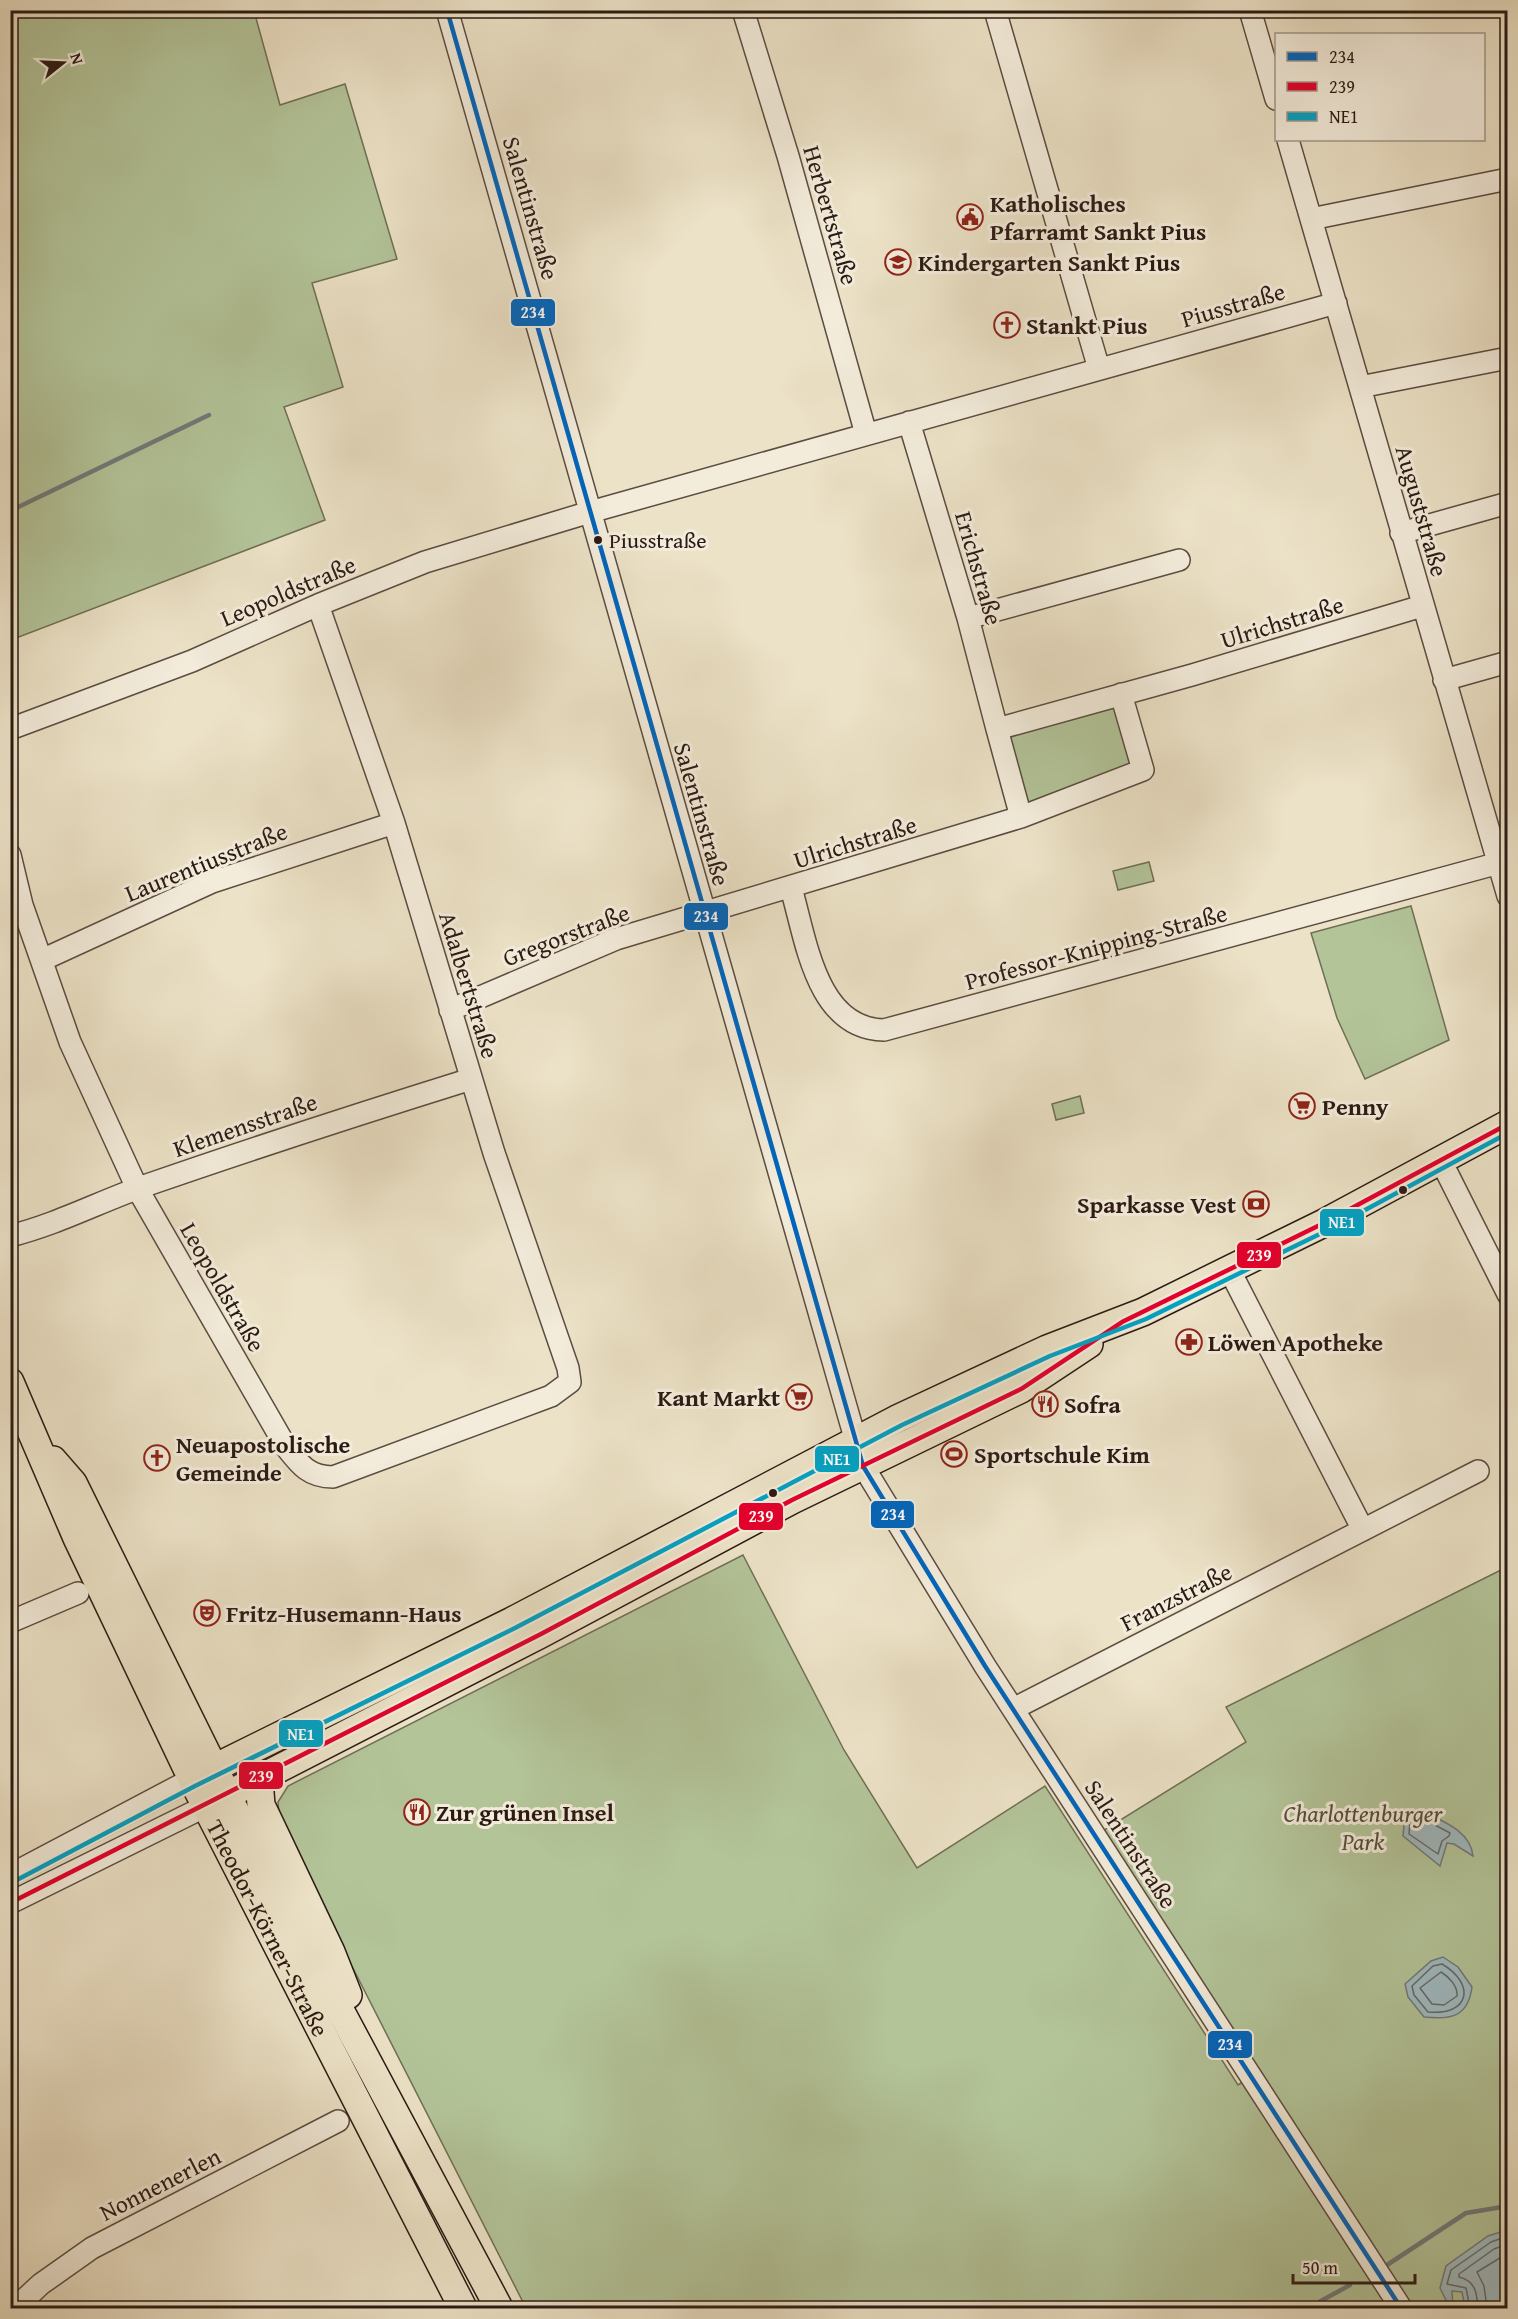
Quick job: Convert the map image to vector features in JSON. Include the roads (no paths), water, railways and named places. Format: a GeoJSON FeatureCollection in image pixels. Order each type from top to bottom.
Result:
{"type":"FeatureCollection","features":[{"type":"Feature","properties":{"kind":"main road"},"geometry":{"type":"LineString","coordinates":[[203,1774],[859,1453],[1038,1353],[1122,1322],[1230,1270],[1508,1124]]}},
{"type":"Feature","properties":{"kind":"main road","name":"Theodor-Körner-Straße"},"geometry":{"type":"LineString","coordinates":[[10,1382],[40,1445],[51,1480],[77,1538],[203,1774],[463,2308]]}},
{"type":"Feature","properties":{"kind":"main road"},"geometry":{"type":"LineString","coordinates":[[216,1801],[541,1634],[792,1500],[859,1453]]}},
{"type":"Feature","properties":{"kind":"main road","name":"Theodor-Körner-Straße"},"geometry":{"type":"LineString","coordinates":[[259,1779],[261,1805],[331,1952],[380,2083]]}},
{"type":"Feature","properties":{"kind":"main road","name":"Theodor-Körner-Straße"},"geometry":{"type":"LineString","coordinates":[[216,1801],[301,1939],[380,2083],[498,2308]]}},
{"type":"Feature","properties":{"kind":"street","name":"Salentinstraße"},"geometry":{"type":"LineString","coordinates":[[447,10],[859,1453],[1013,1709],[1401,2308]]}},
{"type":"Feature","properties":{"kind":"street","name":"Herbertstraße"},"geometry":{"type":"LineString","coordinates":[[743,10],[788,156],[866,434]]}},
{"type":"Feature","properties":{"kind":"street"},"geometry":{"type":"LineString","coordinates":[[995,10],[1099,369]]}},
{"type":"Feature","properties":{"kind":"street"},"geometry":{"type":"LineString","coordinates":[[1250,10],[1275,96]]}},
{"type":"Feature","properties":{"kind":"street","name":"Auguststraße"},"geometry":{"type":"LineString","coordinates":[[1288,141],[1508,896]]}},
{"type":"Feature","properties":{"kind":"street"},"geometry":{"type":"LineString","coordinates":[[1311,219],[1508,179]]}},
{"type":"Feature","properties":{"kind":"street","name":"Piusstraße"},"geometry":{"type":"LineString","coordinates":[[590,512],[1336,303]]}},
{"type":"Feature","properties":{"kind":"street"},"geometry":{"type":"LineString","coordinates":[[1360,387],[1508,358]]}},
{"type":"Feature","properties":{"kind":"street","name":"Erichstraße"},"geometry":{"type":"LineString","coordinates":[[909,422],[968,618],[997,729]]}},
{"type":"Feature","properties":{"kind":"street"},"geometry":{"type":"LineString","coordinates":[[1401,533],[1508,503]]}},
{"type":"Feature","properties":{"kind":"street","name":"Leopoldstraße"},"geometry":{"type":"LineString","coordinates":[[10,729],[192,661],[318,605],[425,562],[590,512]]}},
{"type":"Feature","properties":{"kind":"street"},"geometry":{"type":"LineString","coordinates":[[968,618],[1179,560]]}},
{"type":"Feature","properties":{"kind":"street","name":"Adalbertstraße"},"geometry":{"type":"LineString","coordinates":[[318,605],[394,823],[494,1153],[568,1368],[570,1382]]}},
{"type":"Feature","properties":{"kind":"street","name":"Ulrichstraße"},"geometry":{"type":"LineString","coordinates":[[997,729],[1422,606]]}},
{"type":"Feature","properties":{"kind":"street"},"geometry":{"type":"LineString","coordinates":[[1444,680],[1508,662]]}},
{"type":"Feature","properties":{"kind":"street","name":"Ulrichstraße"},"geometry":{"type":"LineString","coordinates":[[704,915],[1021,817],[1143,770],[1121,694]]}},
{"type":"Feature","properties":{"kind":"street"},"geometry":{"type":"LineString","coordinates":[[997,729],[1021,817]]}},
{"type":"Feature","properties":{"kind":"street","name":"Laurentiusstraße"},"geometry":{"type":"LineString","coordinates":[[42,960],[212,882],[394,823]]}},
{"type":"Feature","properties":{"kind":"street","name":"Leopoldstraße"},"geometry":{"type":"LineString","coordinates":[[10,855],[22,905],[70,1041],[137,1188],[286,1447],[300,1465],[318,1477],[333,1477],[371,1465],[551,1396],[570,1382]]}},
{"type":"Feature","properties":{"kind":"street","name":"Professor-Knipping-Straße"},"geometry":{"type":"LineString","coordinates":[[791,888],[814,967],[836,1010],[851,1023],[870,1030],[884,1030],[1499,863]]}},
{"type":"Feature","properties":{"kind":"street","name":"Gregorstraße"},"geometry":{"type":"LineString","coordinates":[[450,1010],[616,939],[704,915]]}},
{"type":"Feature","properties":{"kind":"street","name":"Klemensstraße"},"geometry":{"type":"LineString","coordinates":[[10,1236],[39,1229],[137,1188],[284,1137],[471,1079]]}},
{"type":"Feature","properties":{"kind":"street"},"geometry":{"type":"LineString","coordinates":[[1441,1161],[1508,1294]]}},
{"type":"Feature","properties":{"kind":"street","name":"Klemensstraße"},"geometry":{"type":"LineString","coordinates":[[10,1249],[39,1229]]}},
{"type":"Feature","properties":{"kind":"street"},"geometry":{"type":"LineString","coordinates":[[1230,1270],[1362,1530]]}},
{"type":"Feature","properties":{"kind":"street","name":"Franzstraße"},"geometry":{"type":"LineString","coordinates":[[1013,1709],[1478,1471]]}},
{"type":"Feature","properties":{"kind":"street"},"geometry":{"type":"LineString","coordinates":[[10,1622],[78,1593]]}},
{"type":"Feature","properties":{"kind":"street"},"geometry":{"type":"LineString","coordinates":[[10,1875],[203,1774]]}},
{"type":"Feature","properties":{"kind":"street"},"geometry":{"type":"LineString","coordinates":[[10,1903],[216,1801]]}},
{"type":"Feature","properties":{"kind":"street","name":"Nonnenerlen"},"geometry":{"type":"LineString","coordinates":[[15,2308],[41,2284],[92,2248],[338,2121]]}},
{"type":"Feature","properties":{"kind":"water"},"geometry":{"type":"Polygon","coordinates":[[[1418,1809],[1460,1832],[1471,1847],[1473,1856],[1454,1844],[1447,1843],[1440,1866],[1403,1836],[1405,1816],[1418,1809]]]}},
{"type":"Feature","properties":{"kind":"water"},"geometry":{"type":"Polygon","coordinates":[[[1443,1957],[1458,1967],[1472,1987],[1470,1997],[1467,2005],[1457,2014],[1442,2018],[1424,2017],[1408,1997],[1405,1984],[1431,1961],[1443,1957]]]}},
{"type":"Feature","properties":{"kind":"water"},"geometry":{"type":"Polygon","coordinates":[[[1507,2230],[1507,2308],[1465,2308],[1462,2292],[1452,2291],[1453,2308],[1450,2308],[1440,2288],[1446,2266],[1488,2236],[1507,2230]]]}},
{"type":"Feature","properties":{"kind":"waterway"},"geometry":{"type":"LineString","coordinates":[[10,511],[209,415]]}},
{"type":"Feature","properties":{"kind":"waterway"},"geometry":{"type":"LineString","coordinates":[[1387,2265],[1466,2213],[1508,2206]]}},
{"type":"Feature","properties":{"kind":"waterway"},"geometry":{"type":"LineString","coordinates":[[1308,2308],[1350,2285]]}},
{"type":"Feature","properties":{"kind":"place","name":"Katholisches Pfarramt Sankt Pius"},"geometry":{"type":"Point","coordinates":[970,217]}},
{"type":"Feature","properties":{"kind":"place","name":"Kindergarten Sankt Pius"},"geometry":{"type":"Point","coordinates":[898,262]}},
{"type":"Feature","properties":{"kind":"place","name":"Stankt Pius"},"geometry":{"type":"Point","coordinates":[1007,325]}},
{"type":"Feature","properties":{"kind":"place","name":"Piusstraße"},"geometry":{"type":"Point","coordinates":[598,540]}},
{"type":"Feature","properties":{"kind":"place","name":"Penny"},"geometry":{"type":"Point","coordinates":[1302,1106]}},
{"type":"Feature","properties":{"kind":"place","name":"Sparkasse Vest"},"geometry":{"type":"Point","coordinates":[1256,1204]}},
{"type":"Feature","properties":{"kind":"place","name":"Löwen Apotheke"},"geometry":{"type":"Point","coordinates":[1189,1342]}},
{"type":"Feature","properties":{"kind":"place","name":"Kant Markt"},"geometry":{"type":"Point","coordinates":[799,1397]}},
{"type":"Feature","properties":{"kind":"place","name":"Sofra"},"geometry":{"type":"Point","coordinates":[1045,1404]}},
{"type":"Feature","properties":{"kind":"place","name":"Sportschule Kim"},"geometry":{"type":"Point","coordinates":[954,1454]}},
{"type":"Feature","properties":{"kind":"place","name":"Neuapostolische Gemeinde"},"geometry":{"type":"Point","coordinates":[157,1458]}},
{"type":"Feature","properties":{"kind":"place","name":"Fritz-Husemann-Haus"},"geometry":{"type":"Point","coordinates":[207,1613]}},
{"type":"Feature","properties":{"kind":"place","name":"Zur grünen Insel"},"geometry":{"type":"Point","coordinates":[417,1812]}},
{"type":"Feature","properties":{"kind":"park label","name":"Charlottenburger Park"},"geometry":{"type":"Point","coordinates":[1363,1827]}}]}
